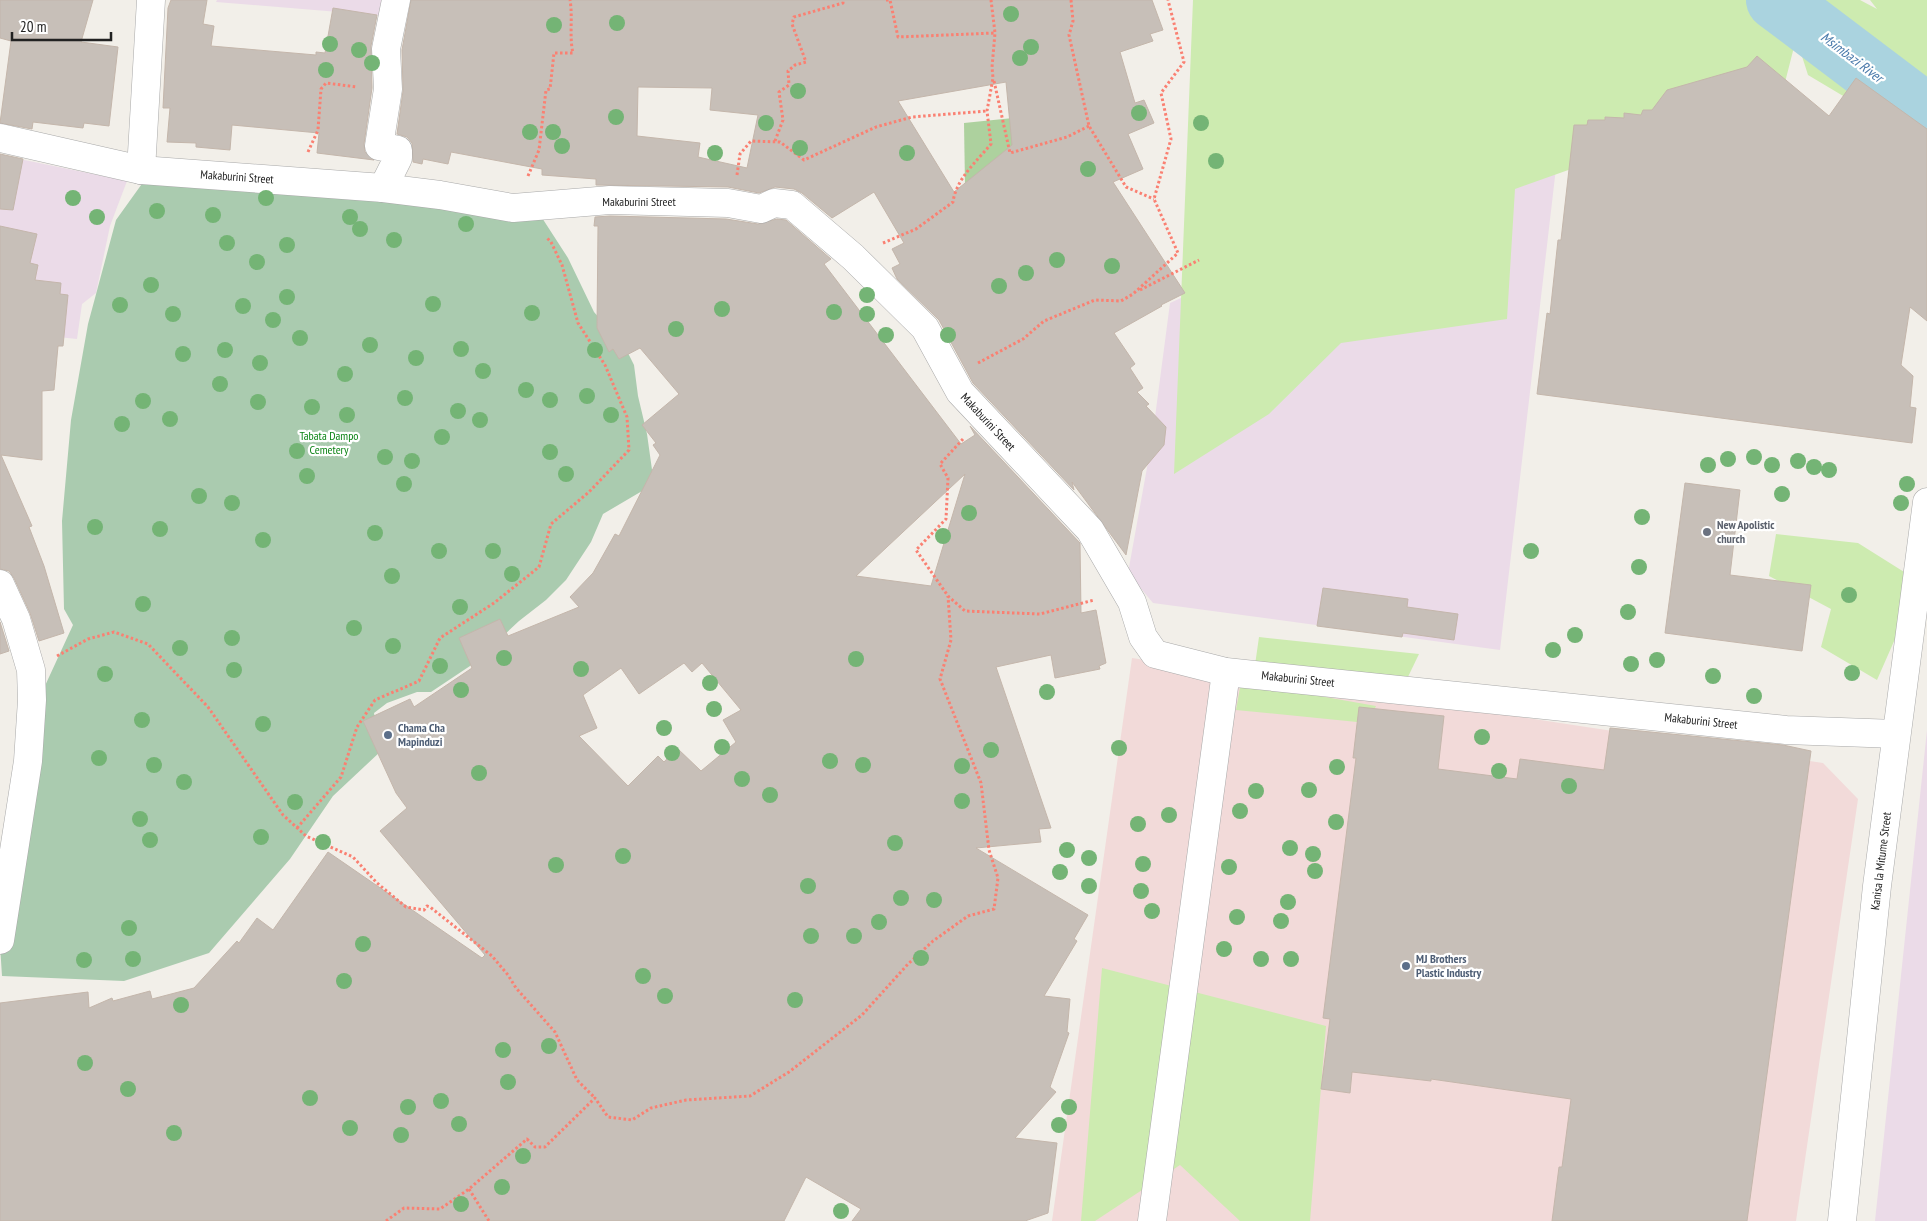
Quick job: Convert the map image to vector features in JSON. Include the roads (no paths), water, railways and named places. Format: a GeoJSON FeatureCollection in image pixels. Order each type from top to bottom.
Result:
{"type":"FeatureCollection","features":[{"type":"Feature","properties":{"kind":"street"},"geometry":{"type":"LineString","coordinates":[[142,170],[146,56],[151,0]]}},
{"type":"Feature","properties":{"kind":"street"},"geometry":{"type":"LineString","coordinates":[[383,188],[398,158],[398,150],[379,146],[388,88],[386,49],[396,0]]}},
{"type":"Feature","properties":{"kind":"street","name":"Makaburini Street"},"geometry":{"type":"LineString","coordinates":[[0,138],[142,170],[383,188],[440,194],[513,208],[610,200],[728,203],[761,209],[774,203],[792,205],[853,257],[925,328],[960,392],[1090,530],[1132,602],[1143,637],[1156,654],[1226,672],[1786,730],[1896,734]]}},
{"type":"Feature","properties":{"kind":"street","name":"Kanisa la Mitume Street"},"geometry":{"type":"LineString","coordinates":[[1842,1221],[1896,734],[1927,502]]}},
{"type":"Feature","properties":{"kind":"street"},"geometry":{"type":"LineString","coordinates":[[0,584],[16,619],[31,670],[32,700],[28,761],[0,940]]}},
{"type":"Feature","properties":{"kind":"street"},"geometry":{"type":"LineString","coordinates":[[1152,1221],[1226,672]]}},
{"type":"Feature","properties":{"kind":"waterway","name":"Msimbazi River"},"geometry":{"type":"LineString","coordinates":[[1776,0],[1927,114]]}},
{"type":"Feature","properties":{"kind":"place","name":"New Apolistic church"},"geometry":{"type":"Point","coordinates":[1707,532]}},
{"type":"Feature","properties":{"kind":"place","name":"Chama Cha Mapinduzi"},"geometry":{"type":"Point","coordinates":[388,735]}},
{"type":"Feature","properties":{"kind":"place","name":"MJ Brothers Plastic Industry"},"geometry":{"type":"Point","coordinates":[1406,966]}},
{"type":"Feature","properties":{"kind":"park label","name":"Tabata Dampo Cemetery"},"geometry":{"type":"Point","coordinates":[329,443]}}]}
